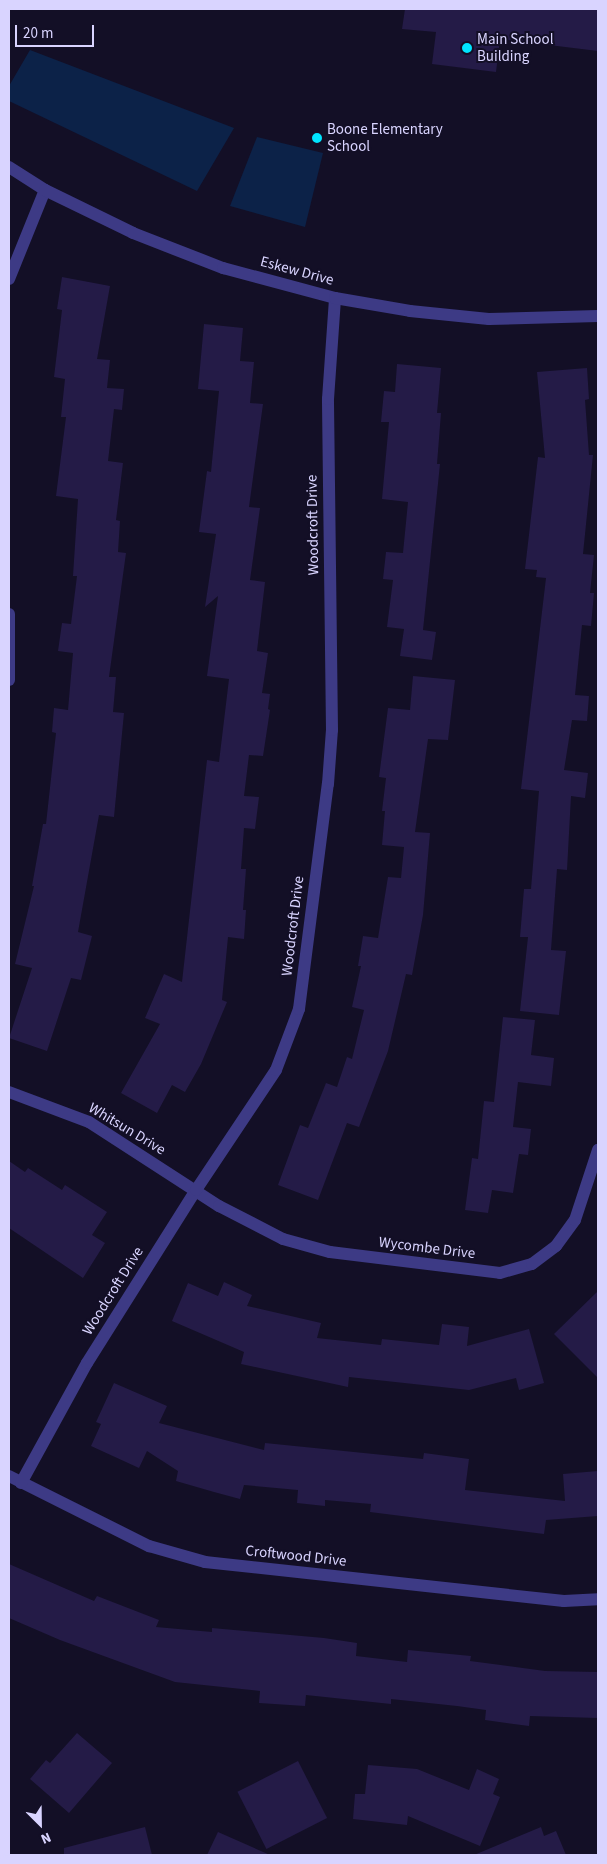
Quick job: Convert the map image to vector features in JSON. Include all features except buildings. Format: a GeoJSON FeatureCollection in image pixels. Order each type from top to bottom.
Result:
{"type":"FeatureCollection","features":[{"type":"Feature","properties":{"kind":"street","name":"Eskew Drive"},"geometry":{"type":"LineString","coordinates":[[9,168],[45,190],[133,233],[223,268],[335,298],[410,311],[489,319],[598,316]]}},
{"type":"Feature","properties":{"kind":"street"},"geometry":{"type":"LineString","coordinates":[[9,279],[45,190]]}},
{"type":"Feature","properties":{"kind":"street","name":"Woodcroft Drive"},"geometry":{"type":"LineString","coordinates":[[22,1483],[87,1363],[196,1190],[276,1070],[299,1009],[328,784],[332,730],[328,399],[335,298]]}},
{"type":"Feature","properties":{"kind":"street"},"geometry":{"type":"LineString","coordinates":[[9,614],[9,680]]}},
{"type":"Feature","properties":{"kind":"street","name":"Whitsun Drive"},"geometry":{"type":"LineString","coordinates":[[9,1092],[89,1122],[196,1190]]}},
{"type":"Feature","properties":{"kind":"street","name":"Wycombe Drive"},"geometry":{"type":"LineString","coordinates":[[196,1190],[219,1206],[283,1239],[330,1252],[500,1273],[532,1264],[556,1246],[575,1220],[598,1150]]}},
{"type":"Feature","properties":{"kind":"street","name":"Croftwood Drive"},"geometry":{"type":"LineString","coordinates":[[9,1476],[149,1546],[205,1562],[564,1601],[598,1599]]}},
{"type":"Feature","properties":{"kind":"water"},"geometry":{"type":"Polygon","coordinates":[[[30,50],[234,128],[197,191],[9,101],[9,86],[30,50]]]}},
{"type":"Feature","properties":{"kind":"water"},"geometry":{"type":"Polygon","coordinates":[[[257,137],[323,153],[305,227],[230,206],[257,137]]]}},
{"type":"Feature","properties":{"kind":"place","name":"Main School Building"},"geometry":{"type":"Point","coordinates":[467,48]}},
{"type":"Feature","properties":{"kind":"place","name":"Boone Elementary School"},"geometry":{"type":"Point","coordinates":[317,138]}}]}
